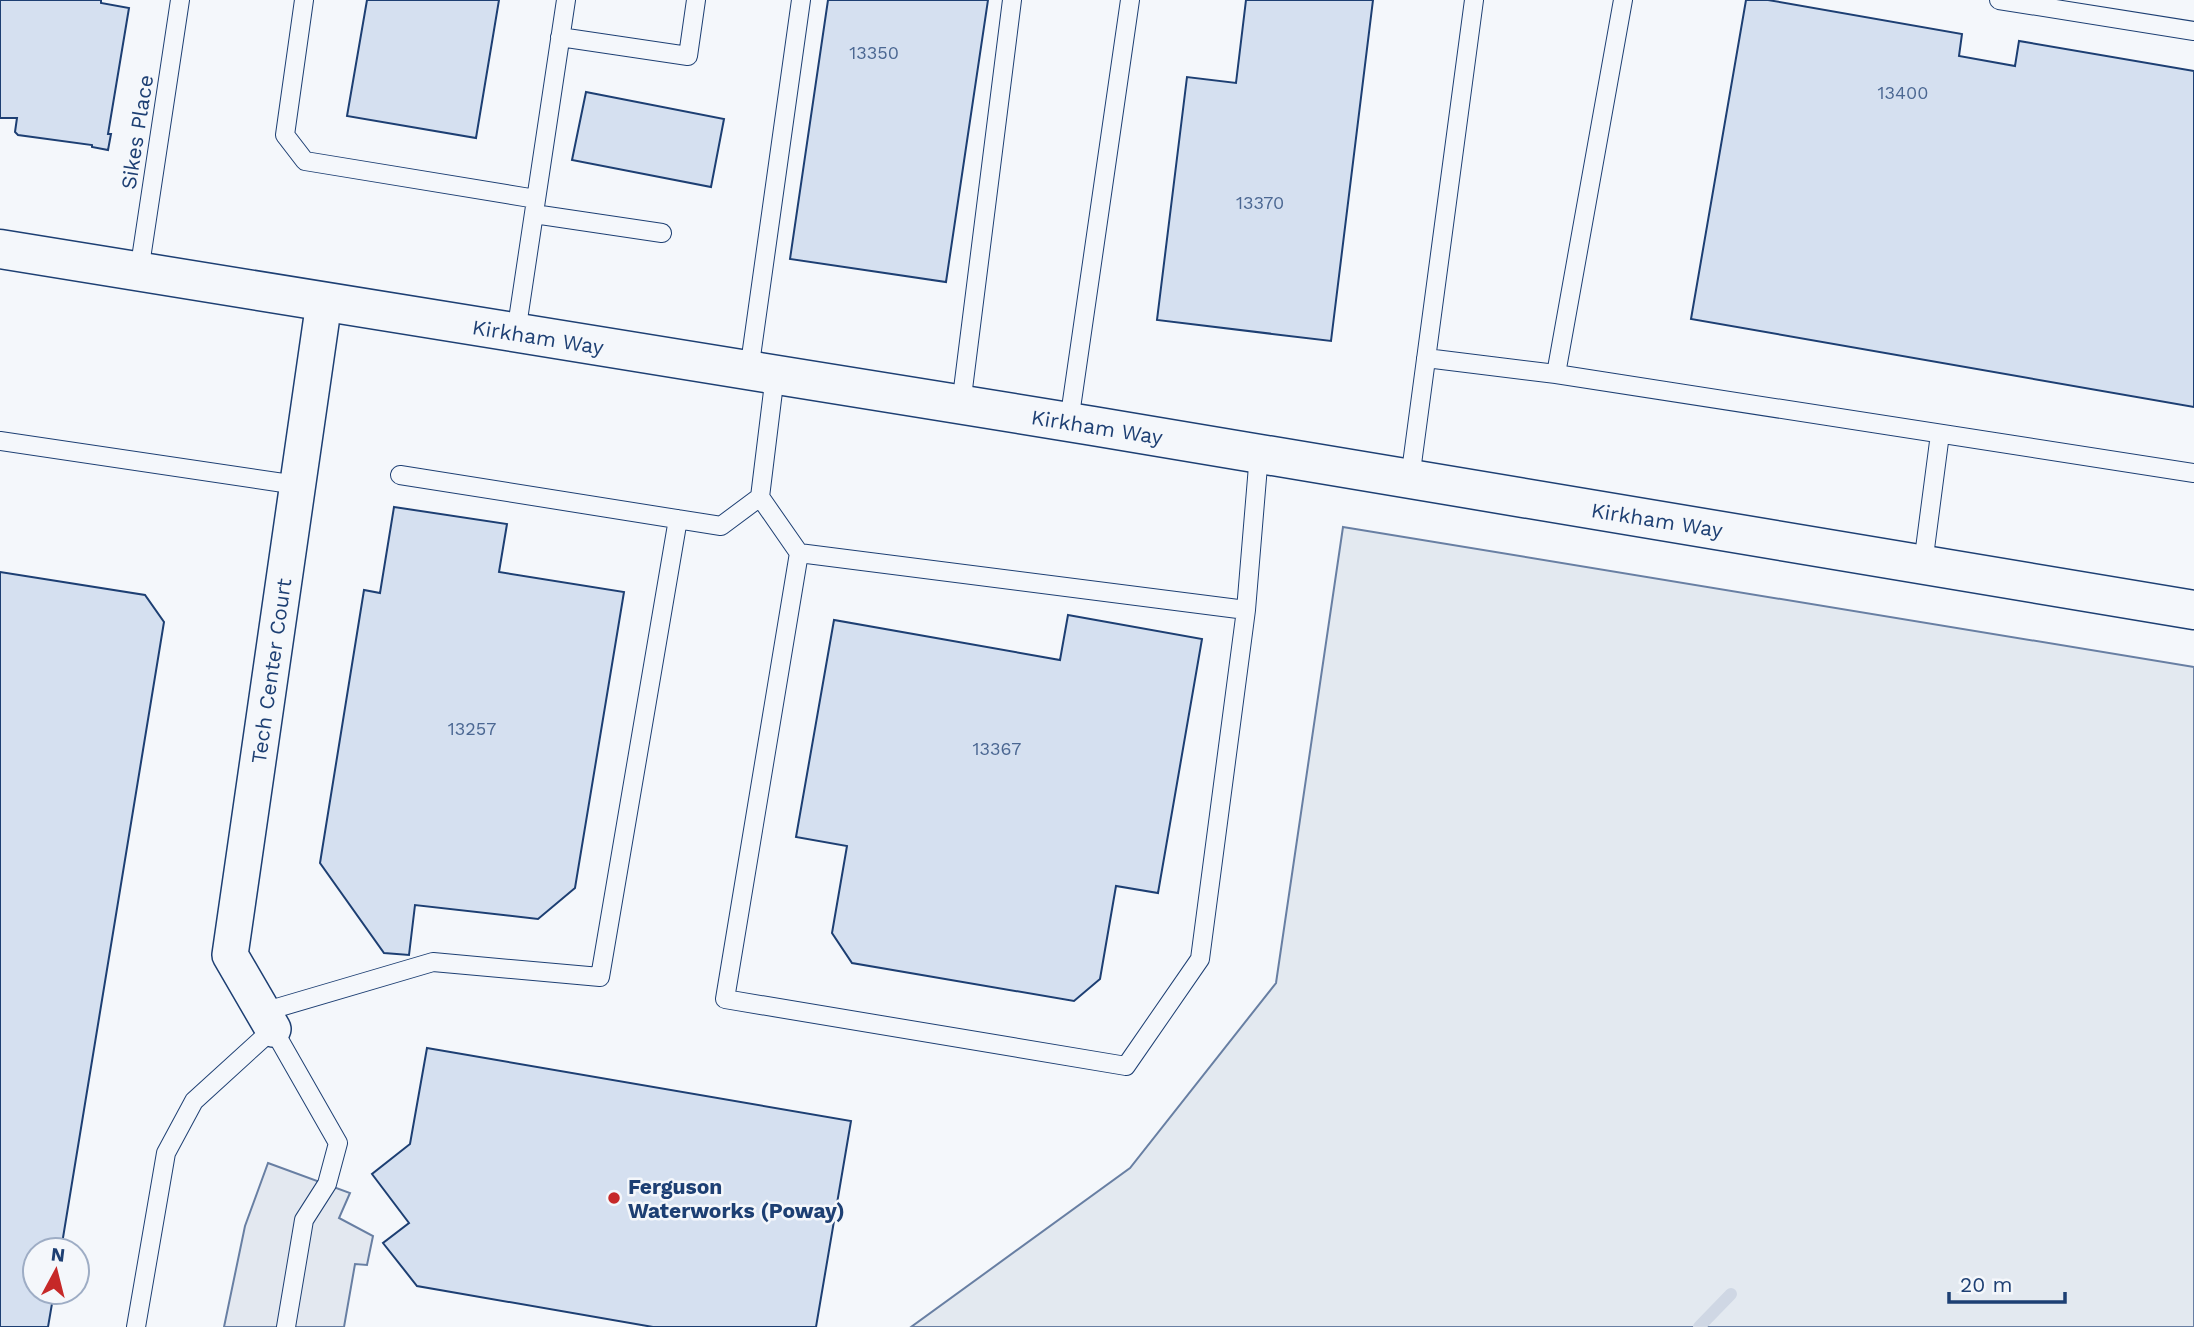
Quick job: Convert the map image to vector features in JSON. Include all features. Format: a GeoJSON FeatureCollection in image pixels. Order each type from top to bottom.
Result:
{"type":"FeatureCollection","features":[{"type":"Feature","properties":{"kind":"main road","name":"Kirkham Way"},"geometry":{"type":"LineString","coordinates":[[0,249],[1069,422],[2194,610]]}},
{"type":"Feature","properties":{"kind":"street","name":"Tech Center Court"},"geometry":{"type":"LineString","coordinates":[[268,1021],[230,955],[324,302]]}},
{"type":"Feature","properties":{"kind":"lane","name":"Sikes Place"},"geometry":{"type":"LineString","coordinates":[[139,272],[180,0]]}},
{"type":"Feature","properties":{"kind":"lane"},"geometry":{"type":"LineString","coordinates":[[304,0],[285,135],[305,162],[662,233]]}},
{"type":"Feature","properties":{"kind":"lane"},"geometry":{"type":"LineString","coordinates":[[516,333],[566,0]]}},
{"type":"Feature","properties":{"kind":"lane"},"geometry":{"type":"LineString","coordinates":[[561,37],[688,56],[696,0]]}},
{"type":"Feature","properties":{"kind":"lane"},"geometry":{"type":"LineString","coordinates":[[801,0],[762,373],[760,497],[799,553],[725,999],[1126,1066],[1200,959],[1246,610],[1259,454]]}},
{"type":"Feature","properties":{"kind":"lane"},"geometry":{"type":"LineString","coordinates":[[961,405],[1012,0]]}},
{"type":"Feature","properties":{"kind":"lane"},"geometry":{"type":"LineString","coordinates":[[1069,422],[1130,0]]}},
{"type":"Feature","properties":{"kind":"lane"},"geometry":{"type":"LineString","coordinates":[[1410,479],[1474,0]]}},
{"type":"Feature","properties":{"kind":"lane"},"geometry":{"type":"LineString","coordinates":[[1556,374],[1623,0]]}},
{"type":"Feature","properties":{"kind":"lane"},"geometry":{"type":"LineString","coordinates":[[1999,0],[2194,31]]}},
{"type":"Feature","properties":{"kind":"lane"},"geometry":{"type":"LineString","coordinates":[[1426,358],[1556,374],[2194,473]]}},
{"type":"Feature","properties":{"kind":"lane"},"geometry":{"type":"LineString","coordinates":[[1923,564],[1940,434]]}},
{"type":"Feature","properties":{"kind":"lane"},"geometry":{"type":"LineString","coordinates":[[0,441],[297,485]]}},
{"type":"Feature","properties":{"kind":"lane"},"geometry":{"type":"LineString","coordinates":[[400,475],[721,526],[760,497]]}},
{"type":"Feature","properties":{"kind":"lane"},"geometry":{"type":"LineString","coordinates":[[136,1327],[166,1153],[194,1101],[268,1021],[433,962],[600,977],[678,519]]}},
{"type":"Feature","properties":{"kind":"lane"},"geometry":{"type":"LineString","coordinates":[[799,553],[1246,610]]}},
{"type":"Feature","properties":{"kind":"lane"},"geometry":{"type":"LineString","coordinates":[[268,1021],[338,1143],[327,1184],[304,1220],[286,1327]]}},
{"type":"Feature","properties":{"kind":"shaded area"},"geometry":{"type":"Polygon","coordinates":[[[1343,527],[2194,667],[2194,1327],[911,1327],[1130,1168],[1276,983],[1343,527]]]}},
{"type":"Feature","properties":{"kind":"shaded area"},"geometry":{"type":"Polygon","coordinates":[[[268,1163],[350,1193],[339,1218],[373,1236],[367,1265],[355,1264],[344,1327],[224,1327],[245,1226],[268,1163]]]}},
{"type":"Feature","properties":{"kind":"building"},"geometry":{"type":"Polygon","coordinates":[[[0,0],[101,0],[101,3],[129,8],[108,134],[111,134],[108,150],[92,145],[18,135],[15,132],[17,118],[0,118],[0,0]]]}},
{"type":"Feature","properties":{"kind":"building"},"geometry":{"type":"Polygon","coordinates":[[[367,0],[499,0],[476,138],[347,116],[367,0]]]}},
{"type":"Feature","properties":{"kind":"building"},"geometry":{"type":"Polygon","coordinates":[[[828,0],[988,0],[946,282],[790,259],[828,0]]]}},
{"type":"Feature","properties":{"kind":"building"},"geometry":{"type":"Polygon","coordinates":[[[1246,0],[1373,0],[1331,341],[1157,320],[1187,77],[1236,83],[1246,0]]]}},
{"type":"Feature","properties":{"kind":"building"},"geometry":{"type":"Polygon","coordinates":[[[1746,0],[1768,0],[1962,34],[1959,56],[2015,66],[2019,41],[2194,71],[2194,407],[1691,319],[1746,0]]]}},
{"type":"Feature","properties":{"kind":"building"},"geometry":{"type":"Polygon","coordinates":[[[586,92],[724,119],[711,187],[572,160],[586,92]]]}},
{"type":"Feature","properties":{"kind":"building"},"geometry":{"type":"Polygon","coordinates":[[[394,507],[507,524],[499,572],[624,592],[575,888],[538,919],[415,905],[409,955],[384,953],[320,863],[364,590],[380,593],[394,507]]]}},
{"type":"Feature","properties":{"kind":"building"},"geometry":{"type":"Polygon","coordinates":[[[0,572],[145,595],[164,622],[63,1236],[21,1236],[21,1306],[52,1306],[48,1327],[0,1327],[0,572]]]}},
{"type":"Feature","properties":{"kind":"building"},"geometry":{"type":"Polygon","coordinates":[[[1068,615],[1202,639],[1158,893],[1116,886],[1100,979],[1074,1001],[852,963],[832,933],[847,846],[796,837],[834,620],[1060,660],[1068,615]]]}},
{"type":"Feature","properties":{"kind":"building","name":"Ferguson Waterworks (Poway)"},"geometry":{"type":"Polygon","coordinates":[[[427,1048],[851,1121],[816,1327],[653,1327],[417,1286],[383,1243],[409,1223],[372,1174],[410,1144],[427,1048]]]}},
{"type":"Feature","properties":{"kind":"waterway"},"geometry":{"type":"LineString","coordinates":[[1699,1327],[1731,1294]]}},
{"type":"Feature","properties":{"kind":"place","name":"Ferguson Waterworks (Poway)"},"geometry":{"type":"Point","coordinates":[614,1198]}}]}
